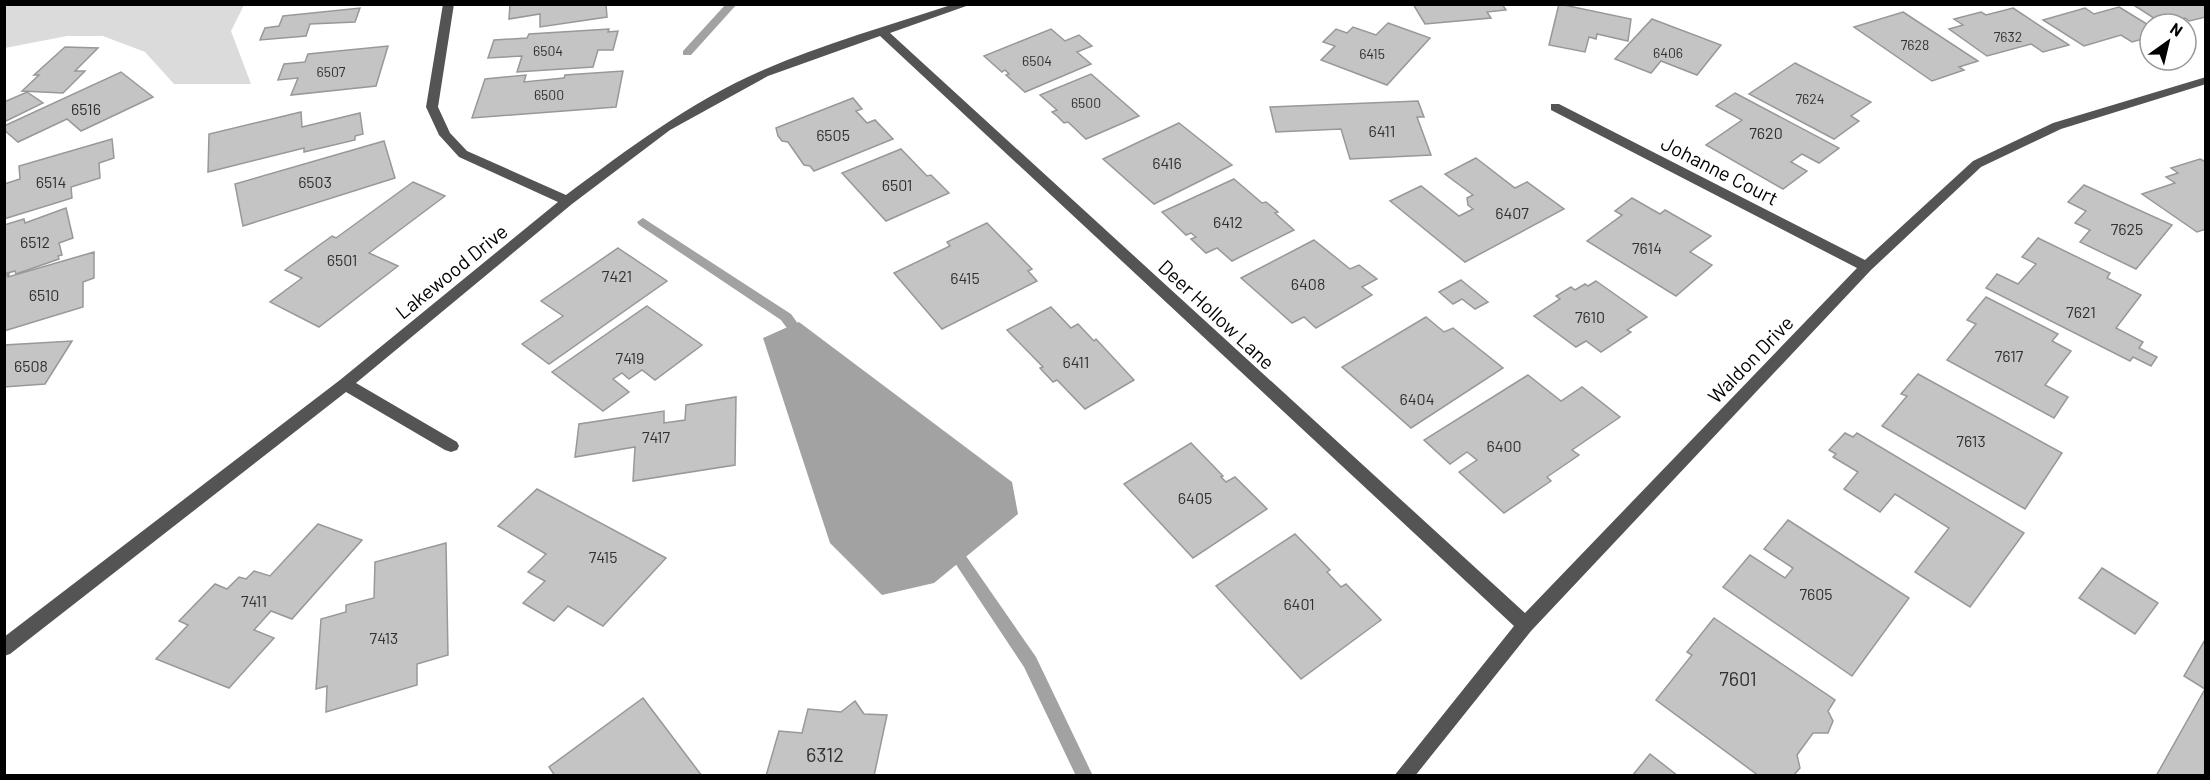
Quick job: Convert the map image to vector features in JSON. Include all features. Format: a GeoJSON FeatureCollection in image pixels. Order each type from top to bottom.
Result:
{"type":"FeatureCollection","features":[{"type":"Feature","properties":{"kind":"street"},"geometry":{"type":"LineString","coordinates":[[449,4],[432,107],[445,135],[463,154],[567,201]]}},
{"type":"Feature","properties":{"kind":"street","name":"Lakewood Drive"},"geometry":{"type":"LineString","coordinates":[[4,648],[345,384],[567,201],[666,127],[764,74],[968,4]]}},
{"type":"Feature","properties":{"kind":"street","name":"Deer Hollow Lane"},"geometry":{"type":"LineString","coordinates":[[882,32],[1526,625]]}},
{"type":"Feature","properties":{"kind":"street","name":"Waldon Drive"},"geometry":{"type":"LineString","coordinates":[[1403,776],[1526,625],[1866,267],[1977,164],[2057,126],[2205,81]]}},
{"type":"Feature","properties":{"kind":"street","name":"Johanne Court"},"geometry":{"type":"LineString","coordinates":[[1555,107],[1866,267]]}},
{"type":"Feature","properties":{"kind":"street"},"geometry":{"type":"LineString","coordinates":[[345,384],[451,446]]}},
{"type":"Feature","properties":{"kind":"shaded area"},"geometry":{"type":"Polygon","coordinates":[[[4,5],[244,5],[231,31],[251,84],[174,84],[145,52],[103,36],[67,36],[5,48],[4,5]]]}},
{"type":"Feature","properties":{"kind":"shaded area"},"geometry":{"type":"Polygon","coordinates":[[[799,322],[1012,482],[1018,514],[934,583],[882,595],[830,543],[763,338],[799,322]]]}},
{"type":"Feature","properties":{"kind":"building"},"geometry":{"type":"Polygon","coordinates":[[[510,4],[606,4],[607,17],[540,27],[540,14],[509,19],[510,4]]]}},
{"type":"Feature","properties":{"kind":"building"},"geometry":{"type":"Polygon","coordinates":[[[1413,4],[1502,4],[1506,10],[1487,12],[1491,18],[1425,24],[1413,4]]]}},
{"type":"Feature","properties":{"kind":"building"},"geometry":{"type":"Polygon","coordinates":[[[1559,4],[1631,19],[1628,41],[1597,34],[1596,39],[1589,37],[1585,52],[1549,45],[1559,4]]]}},
{"type":"Feature","properties":{"kind":"building"},"geometry":{"type":"Polygon","coordinates":[[[2132,4],[2206,4],[2206,17],[2198,19],[2198,12],[2144,12],[2132,4]]]}},
{"type":"Feature","properties":{"kind":"building"},"geometry":{"type":"Polygon","coordinates":[[[2119,7],[2138,19],[2138,40],[2132,42],[2121,35],[2084,46],[2043,20],[2085,8],[2094,14],[2119,7]]]}},
{"type":"Feature","properties":{"kind":"building"},"geometry":{"type":"Polygon","coordinates":[[[360,8],[355,22],[310,24],[306,36],[260,40],[265,28],[279,26],[283,16],[360,8]]]}},
{"type":"Feature","properties":{"kind":"building"},"geometry":{"type":"Polygon","coordinates":[[[2013,8],[2069,45],[2043,52],[2031,44],[1987,56],[1949,29],[1963,25],[1954,19],[1981,12],[1986,15],[2013,8]]]}},
{"type":"Feature","properties":{"kind":"building"},"geometry":{"type":"Polygon","coordinates":[[[1903,12],[1978,61],[1959,67],[1964,70],[1932,81],[1854,27],[1903,12]]]}},
{"type":"Feature","properties":{"kind":"building"},"geometry":{"type":"Polygon","coordinates":[[[1652,19],[1721,45],[1697,75],[1661,61],[1651,73],[1615,59],[1652,19]]]}},
{"type":"Feature","properties":{"kind":"building"},"geometry":{"type":"Polygon","coordinates":[[[1388,23],[1430,38],[1387,85],[1321,60],[1335,46],[1323,42],[1336,29],[1347,33],[1353,27],[1376,35],[1388,23]]]}},
{"type":"Feature","properties":{"kind":"building"},"geometry":{"type":"Polygon","coordinates":[[[609,29],[608,32],[618,31],[613,50],[598,50],[593,67],[517,72],[522,56],[488,58],[494,40],[527,38],[529,34],[609,29]]]}},
{"type":"Feature","properties":{"kind":"building"},"geometry":{"type":"Polygon","coordinates":[[[1051,29],[1065,41],[1079,35],[1092,46],[1077,52],[1091,64],[1025,92],[1006,75],[1009,74],[1005,70],[1002,72],[984,56],[1051,29]]]}},
{"type":"Feature","properties":{"kind":"building"},"geometry":{"type":"Polygon","coordinates":[[[388,46],[376,86],[291,95],[298,78],[278,80],[284,64],[305,62],[308,54],[388,46]]]}},
{"type":"Feature","properties":{"kind":"building"},"geometry":{"type":"Polygon","coordinates":[[[65,47],[98,48],[75,71],[85,71],[63,93],[22,91],[39,75],[34,75],[65,47]]]}},
{"type":"Feature","properties":{"kind":"building"},"geometry":{"type":"Polygon","coordinates":[[[1795,63],[1871,102],[1851,116],[1859,121],[1834,139],[1749,94],[1795,63]]]}},
{"type":"Feature","properties":{"kind":"building"},"geometry":{"type":"Polygon","coordinates":[[[623,71],[616,107],[472,118],[485,79],[526,75],[524,82],[564,78],[565,75],[623,71]]]}},
{"type":"Feature","properties":{"kind":"building"},"geometry":{"type":"Polygon","coordinates":[[[121,72],[153,97],[81,131],[67,119],[18,142],[4,130],[4,126],[121,72]]]}},
{"type":"Feature","properties":{"kind":"building"},"geometry":{"type":"Polygon","coordinates":[[[1091,74],[1139,116],[1086,139],[1068,122],[1064,123],[1052,112],[1057,110],[1040,95],[1091,74]]]}},
{"type":"Feature","properties":{"kind":"building"},"geometry":{"type":"Polygon","coordinates":[[[27,92],[43,103],[4,122],[4,102],[27,92]]]}},
{"type":"Feature","properties":{"kind":"building"},"geometry":{"type":"Polygon","coordinates":[[[1735,93],[1839,148],[1819,163],[1802,154],[1791,162],[1807,171],[1783,189],[1706,145],[1742,120],[1716,106],[1735,93]]]}},
{"type":"Feature","properties":{"kind":"building"},"geometry":{"type":"Polygon","coordinates":[[[853,98],[862,109],[856,111],[867,123],[875,120],[893,139],[814,171],[810,166],[804,165],[788,142],[782,141],[778,136],[776,128],[853,98]]]}},
{"type":"Feature","properties":{"kind":"building"},"geometry":{"type":"Polygon","coordinates":[[[1418,101],[1424,117],[1417,117],[1431,155],[1350,159],[1341,129],[1276,132],[1270,107],[1418,101]]]}},
{"type":"Feature","properties":{"kind":"building"},"geometry":{"type":"Polygon","coordinates":[[[301,112],[302,127],[360,113],[363,134],[355,136],[355,140],[304,152],[304,148],[208,172],[209,134],[301,112]]]}},
{"type":"Feature","properties":{"kind":"building"},"geometry":{"type":"Polygon","coordinates":[[[1179,123],[1232,165],[1154,204],[1103,159],[1179,123]]]}},
{"type":"Feature","properties":{"kind":"building"},"geometry":{"type":"Polygon","coordinates":[[[112,139],[114,158],[99,163],[100,178],[71,187],[72,198],[4,219],[4,184],[20,179],[19,166],[112,139]]]}},
{"type":"Feature","properties":{"kind":"building"},"geometry":{"type":"Polygon","coordinates":[[[384,141],[395,178],[243,226],[235,184],[384,141]]]}},
{"type":"Feature","properties":{"kind":"building"},"geometry":{"type":"Polygon","coordinates":[[[901,149],[927,176],[931,175],[949,193],[886,221],[842,173],[901,149]]]}},
{"type":"Feature","properties":{"kind":"building"},"geometry":{"type":"Polygon","coordinates":[[[1476,158],[1515,188],[1527,182],[1564,209],[1465,262],[1390,201],[1421,186],[1459,216],[1473,209],[1468,205],[1467,198],[1473,195],[1445,174],[1476,158]]]}},
{"type":"Feature","properties":{"kind":"building"},"geometry":{"type":"Polygon","coordinates":[[[2200,159],[2206,162],[2206,229],[2197,232],[2142,194],[2175,183],[2166,177],[2178,173],[2171,168],[2200,159]]]}},
{"type":"Feature","properties":{"kind":"building"},"geometry":{"type":"Polygon","coordinates":[[[1234,179],[1262,203],[1266,202],[1278,212],[1275,213],[1294,230],[1232,261],[1217,248],[1206,253],[1191,239],[1196,237],[1191,233],[1186,235],[1162,212],[1234,179]]]}},
{"type":"Feature","properties":{"kind":"building"},"geometry":{"type":"Polygon","coordinates":[[[413,182],[445,196],[369,253],[398,266],[319,327],[270,302],[302,278],[285,270],[332,236],[336,238],[413,182]]]}},
{"type":"Feature","properties":{"kind":"building"},"geometry":{"type":"Polygon","coordinates":[[[2084,185],[2172,225],[2136,269],[2080,242],[2090,230],[2075,223],[2086,211],[2068,202],[2084,185]]]}},
{"type":"Feature","properties":{"kind":"building"},"geometry":{"type":"Polygon","coordinates":[[[1632,198],[1660,214],[1665,210],[1711,236],[1690,252],[1712,265],[1676,296],[1587,241],[1622,215],[1615,211],[1632,198]]]}},
{"type":"Feature","properties":{"kind":"building"},"geometry":{"type":"Polygon","coordinates":[[[66,208],[73,238],[59,243],[62,255],[58,256],[59,259],[16,274],[15,271],[4,274],[4,225],[24,219],[25,223],[66,208]]]}},
{"type":"Feature","properties":{"kind":"building"},"geometry":{"type":"Polygon","coordinates":[[[987,223],[1032,269],[1028,271],[1037,281],[942,329],[894,273],[950,246],[947,242],[987,223]]]}},
{"type":"Feature","properties":{"kind":"building"},"geometry":{"type":"Polygon","coordinates":[[[2038,238],[2110,273],[2107,278],[2141,295],[2116,328],[2143,342],[2139,348],[2157,357],[2151,366],[2133,357],[2130,361],[1986,288],[1997,274],[2018,284],[2036,264],[2022,257],[2038,238]]]}},
{"type":"Feature","properties":{"kind":"building"},"geometry":{"type":"Polygon","coordinates":[[[1314,240],[1350,269],[1359,265],[1377,279],[1362,287],[1372,295],[1316,328],[1304,317],[1292,323],[1241,278],[1314,240]]]}},
{"type":"Feature","properties":{"kind":"building"},"geometry":{"type":"Polygon","coordinates":[[[618,248],[667,281],[549,364],[522,344],[563,316],[541,301],[618,248]]]}},
{"type":"Feature","properties":{"kind":"building"},"geometry":{"type":"Polygon","coordinates":[[[94,252],[94,278],[83,282],[83,307],[4,331],[4,276],[9,274],[8,277],[94,252]]]}},
{"type":"Feature","properties":{"kind":"building"},"geometry":{"type":"Polygon","coordinates":[[[1461,280],[1488,302],[1475,309],[1462,299],[1453,304],[1439,292],[1461,280]]]}},
{"type":"Feature","properties":{"kind":"building"},"geometry":{"type":"Polygon","coordinates":[[[1596,281],[1647,317],[1627,330],[1631,332],[1601,352],[1586,341],[1576,347],[1534,316],[1560,299],[1556,296],[1571,287],[1575,290],[1596,281]]]}},
{"type":"Feature","properties":{"kind":"building"},"geometry":{"type":"Polygon","coordinates":[[[1986,297],[2058,334],[2052,341],[2071,351],[2045,385],[2068,397],[2054,418],[1947,360],[1976,324],[1967,320],[1986,297]]]}},
{"type":"Feature","properties":{"kind":"building"},"geometry":{"type":"Polygon","coordinates":[[[647,306],[702,345],[655,380],[642,370],[629,379],[622,373],[613,379],[629,392],[603,411],[552,372],[647,306]]]}},
{"type":"Feature","properties":{"kind":"building"},"geometry":{"type":"Polygon","coordinates":[[[1051,307],[1071,328],[1078,324],[1094,341],[1096,339],[1134,380],[1085,409],[1057,380],[1053,382],[1040,368],[1043,367],[1007,330],[1051,307]]]}},
{"type":"Feature","properties":{"kind":"building"},"geometry":{"type":"Polygon","coordinates":[[[1426,317],[1444,332],[1453,328],[1503,368],[1411,428],[1342,367],[1426,317]]]}},
{"type":"Feature","properties":{"kind":"building"},"geometry":{"type":"Polygon","coordinates":[[[72,341],[45,384],[4,387],[4,345],[72,341]]]}},
{"type":"Feature","properties":{"kind":"building"},"geometry":{"type":"Polygon","coordinates":[[[1918,374],[2062,453],[2025,509],[1882,426],[1907,396],[1901,394],[1918,374]]]}},
{"type":"Feature","properties":{"kind":"building"},"geometry":{"type":"Polygon","coordinates":[[[1528,375],[1561,401],[1582,387],[1620,417],[1572,450],[1579,455],[1547,477],[1551,481],[1504,513],[1459,472],[1477,460],[1467,452],[1450,464],[1424,440],[1528,375]]]}},
{"type":"Feature","properties":{"kind":"building"},"geometry":{"type":"Polygon","coordinates":[[[736,397],[735,465],[633,481],[635,447],[575,457],[579,424],[664,411],[664,423],[685,420],[686,405],[736,397]]]}},
{"type":"Feature","properties":{"kind":"building"},"geometry":{"type":"Polygon","coordinates":[[[1845,433],[1853,437],[1857,433],[2024,533],[1970,607],[1915,572],[1949,528],[1895,494],[1880,512],[1844,489],[1858,472],[1833,457],[1836,454],[1829,450],[1845,433]]]}},
{"type":"Feature","properties":{"kind":"building"},"geometry":{"type":"Polygon","coordinates":[[[1191,443],[1226,482],[1235,477],[1267,509],[1193,558],[1124,484],[1191,443]]]}},
{"type":"Feature","properties":{"kind":"building"},"geometry":{"type":"Polygon","coordinates":[[[537,489],[666,558],[603,626],[568,606],[554,621],[523,603],[545,581],[528,572],[546,554],[498,526],[537,489]]]}},
{"type":"Feature","properties":{"kind":"building"},"geometry":{"type":"Polygon","coordinates":[[[1788,520],[1909,598],[1852,676],[1723,587],[1750,555],[1785,578],[1793,568],[1764,549],[1788,520]]]}},
{"type":"Feature","properties":{"kind":"building"},"geometry":{"type":"Polygon","coordinates":[[[318,524],[362,540],[292,619],[271,611],[254,630],[274,638],[229,688],[156,659],[188,625],[179,621],[215,584],[227,589],[239,577],[246,579],[254,571],[270,576],[318,524]]]}},
{"type":"Feature","properties":{"kind":"building"},"geometry":{"type":"Polygon","coordinates":[[[1295,534],[1330,570],[1327,572],[1341,587],[1346,584],[1381,620],[1301,679],[1216,586],[1295,534]]]}},
{"type":"Feature","properties":{"kind":"building"},"geometry":{"type":"Polygon","coordinates":[[[446,543],[448,655],[417,664],[417,685],[326,712],[327,686],[316,689],[321,619],[346,612],[346,605],[374,598],[375,562],[446,543]]]}},
{"type":"Feature","properties":{"kind":"building"},"geometry":{"type":"Polygon","coordinates":[[[2102,568],[2158,603],[2135,634],[2079,598],[2102,568]]]}},
{"type":"Feature","properties":{"kind":"building"},"geometry":{"type":"Polygon","coordinates":[[[1714,618],[1835,700],[1828,711],[1833,721],[1828,733],[1813,733],[1797,755],[1800,768],[1793,776],[1759,776],[1656,700],[1692,655],[1687,652],[1714,618]]]}},
{"type":"Feature","properties":{"kind":"building"},"geometry":{"type":"Polygon","coordinates":[[[2206,638],[2206,776],[2156,776],[2205,689],[2184,676],[2206,638]]]}},
{"type":"Feature","properties":{"kind":"building"},"geometry":{"type":"Polygon","coordinates":[[[643,698],[702,776],[555,776],[549,767],[643,698]]]}},
{"type":"Feature","properties":{"kind":"building"},"geometry":{"type":"Polygon","coordinates":[[[855,701],[864,714],[887,715],[874,776],[766,776],[779,731],[802,733],[808,709],[841,712],[855,701]]]}},
{"type":"Feature","properties":{"kind":"building"},"geometry":{"type":"Polygon","coordinates":[[[1650,754],[1678,776],[1632,776],[1650,754]]]}},
{"type":"Feature","properties":{"kind":"waterway"},"geometry":{"type":"LineString","coordinates":[[687,53],[732,4]]}},
{"type":"Feature","properties":{"kind":"waterway"},"geometry":{"type":"LineString","coordinates":[[643,222],[786,317],[802,339]]}},
{"type":"Feature","properties":{"kind":"waterway"},"geometry":{"type":"LineString","coordinates":[[952,547],[1030,662],[1085,776]]}}]}
